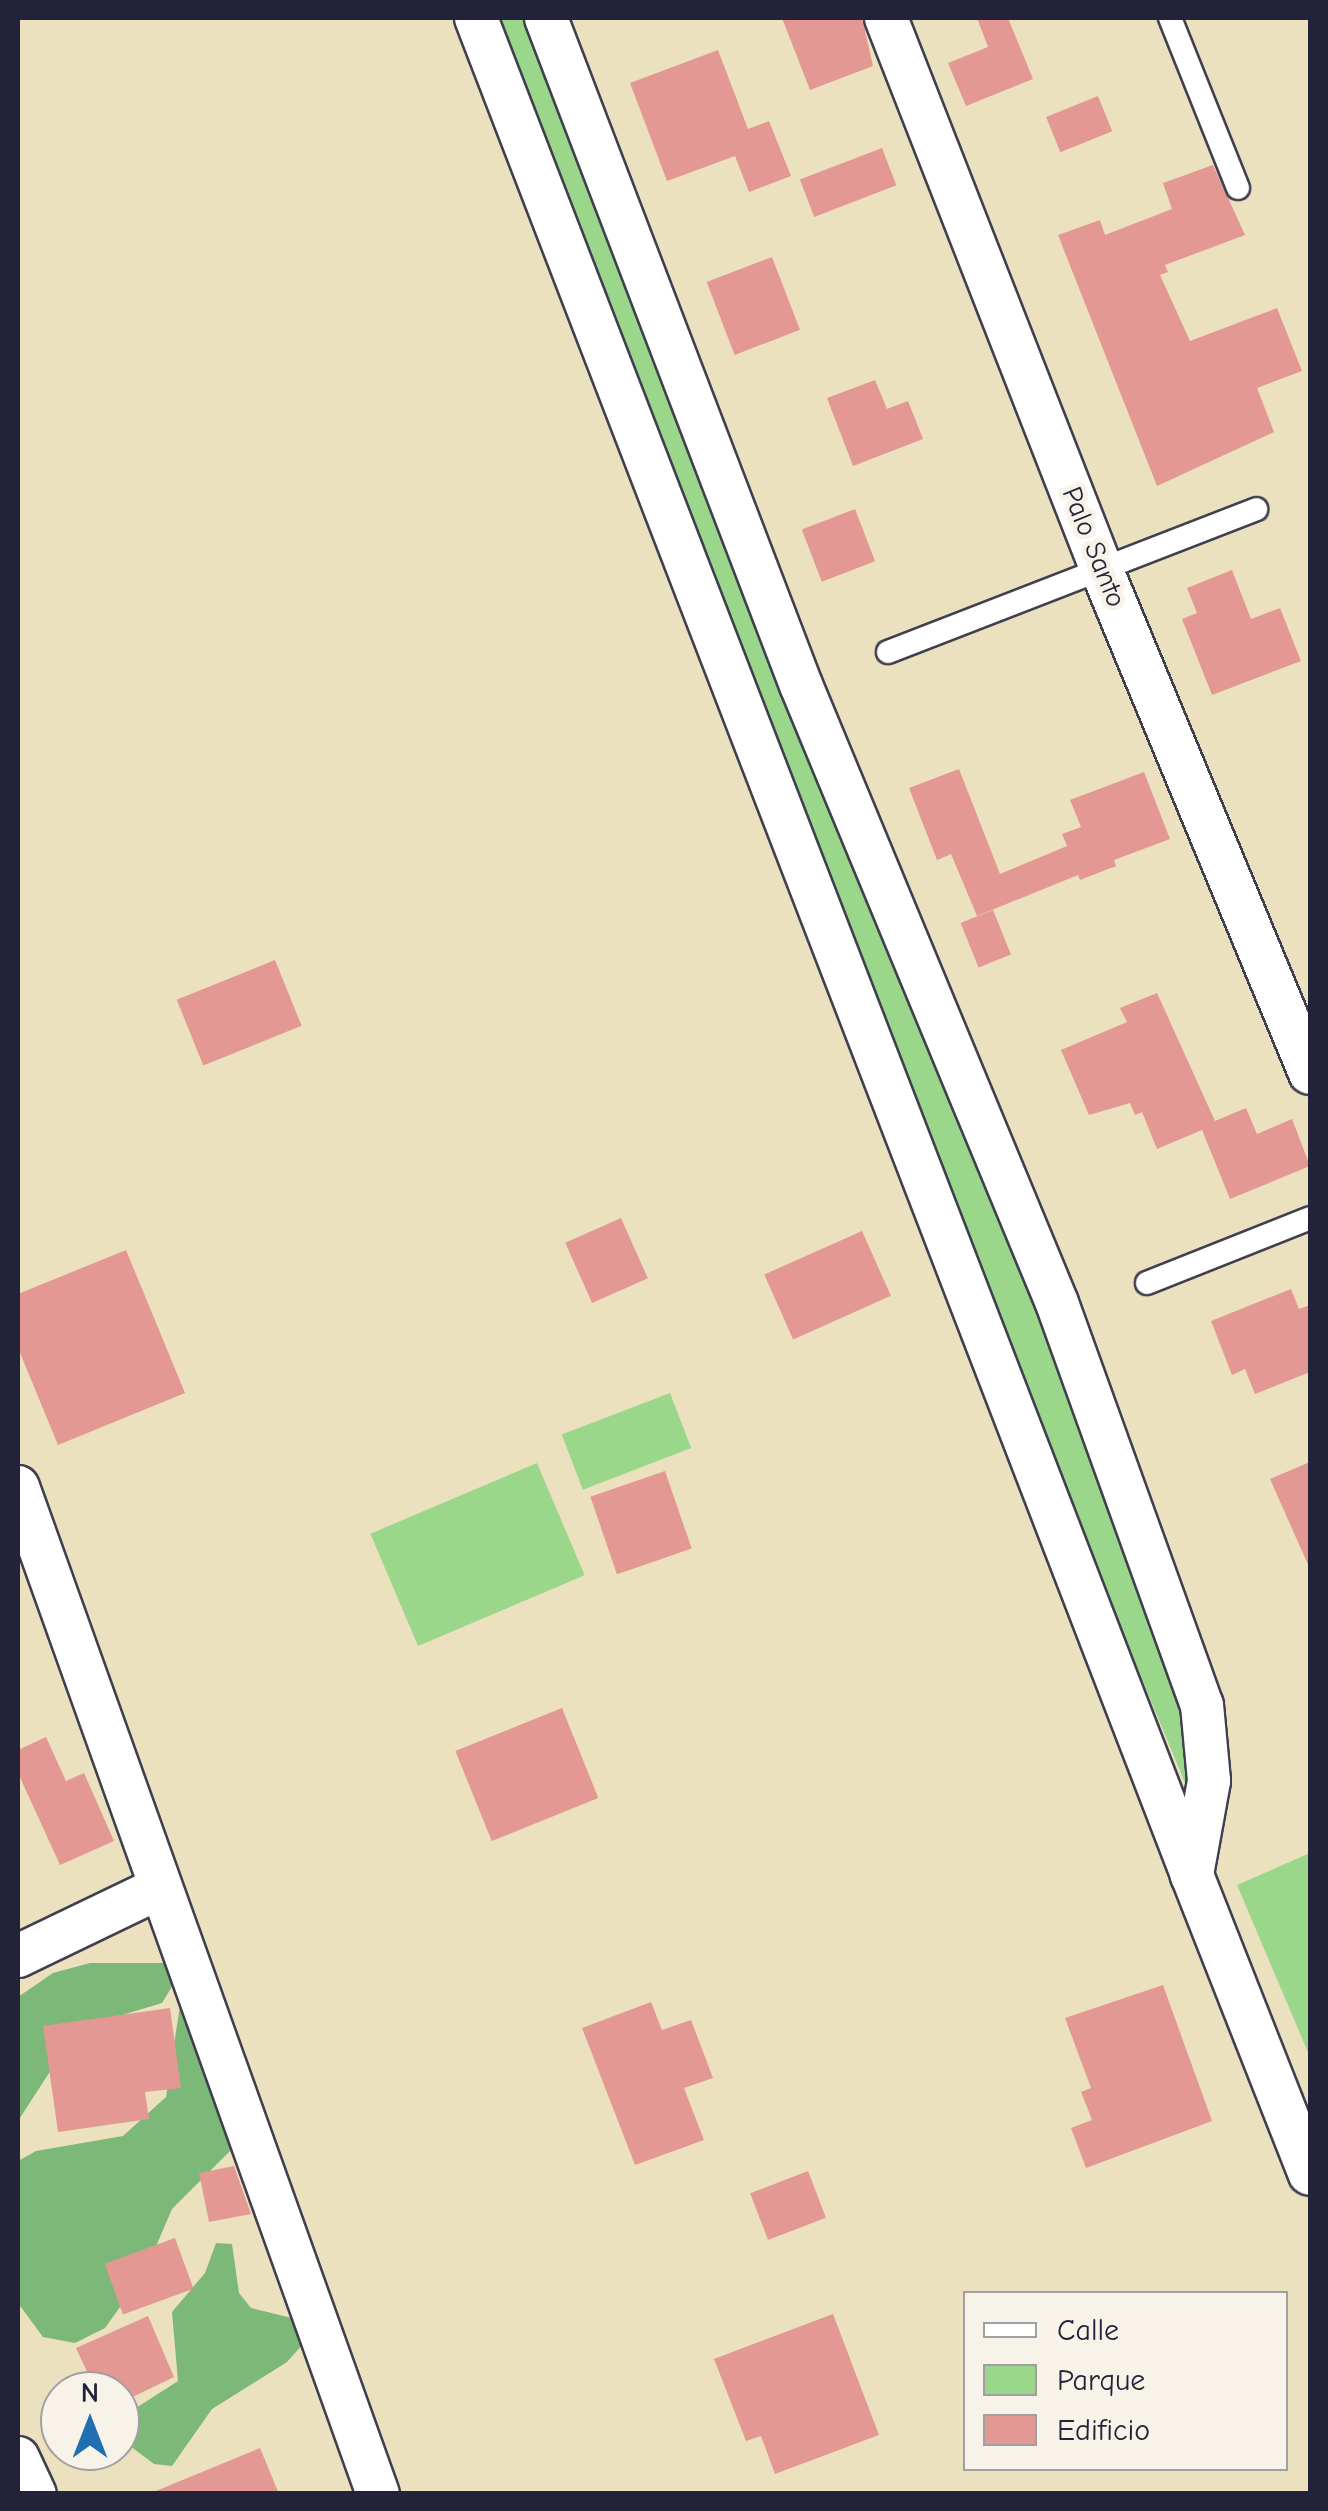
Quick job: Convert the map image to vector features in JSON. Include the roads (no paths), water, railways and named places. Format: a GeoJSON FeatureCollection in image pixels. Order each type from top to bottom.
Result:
{"type":"FeatureCollection","features":[{"type":"Feature","properties":{"kind":"street"},"geometry":{"type":"LineString","coordinates":[[476,18],[1310,2174]]}},
{"type":"Feature","properties":{"kind":"street"},"geometry":{"type":"LineString","coordinates":[[546,18],[801,685],[1057,1302],[1202,1705],[1209,1780],[1192,1875]]}},
{"type":"Feature","properties":{"kind":"street","name":"Palo Santo"},"geometry":{"type":"LineString","coordinates":[[886,18],[1103,573],[1310,1073]]}},
{"type":"Feature","properties":{"kind":"street"},"geometry":{"type":"LineString","coordinates":[[18,1487],[378,2494]]}},
{"type":"Feature","properties":{"kind":"street"},"geometry":{"type":"LineString","coordinates":[[18,1956],[159,1888]]}},
{"type":"Feature","properties":{"kind":"street"},"geometry":{"type":"LineString","coordinates":[[18,2458],[35,2494]]}},
{"type":"Feature","properties":{"kind":"lane"},"geometry":{"type":"LineString","coordinates":[[1170,18],[1238,188]]}},
{"type":"Feature","properties":{"kind":"lane"},"geometry":{"type":"LineString","coordinates":[[888,652],[1103,573],[1256,509]]}},
{"type":"Feature","properties":{"kind":"lane"},"geometry":{"type":"LineString","coordinates":[[1147,1283],[1310,1218]]}}]}
